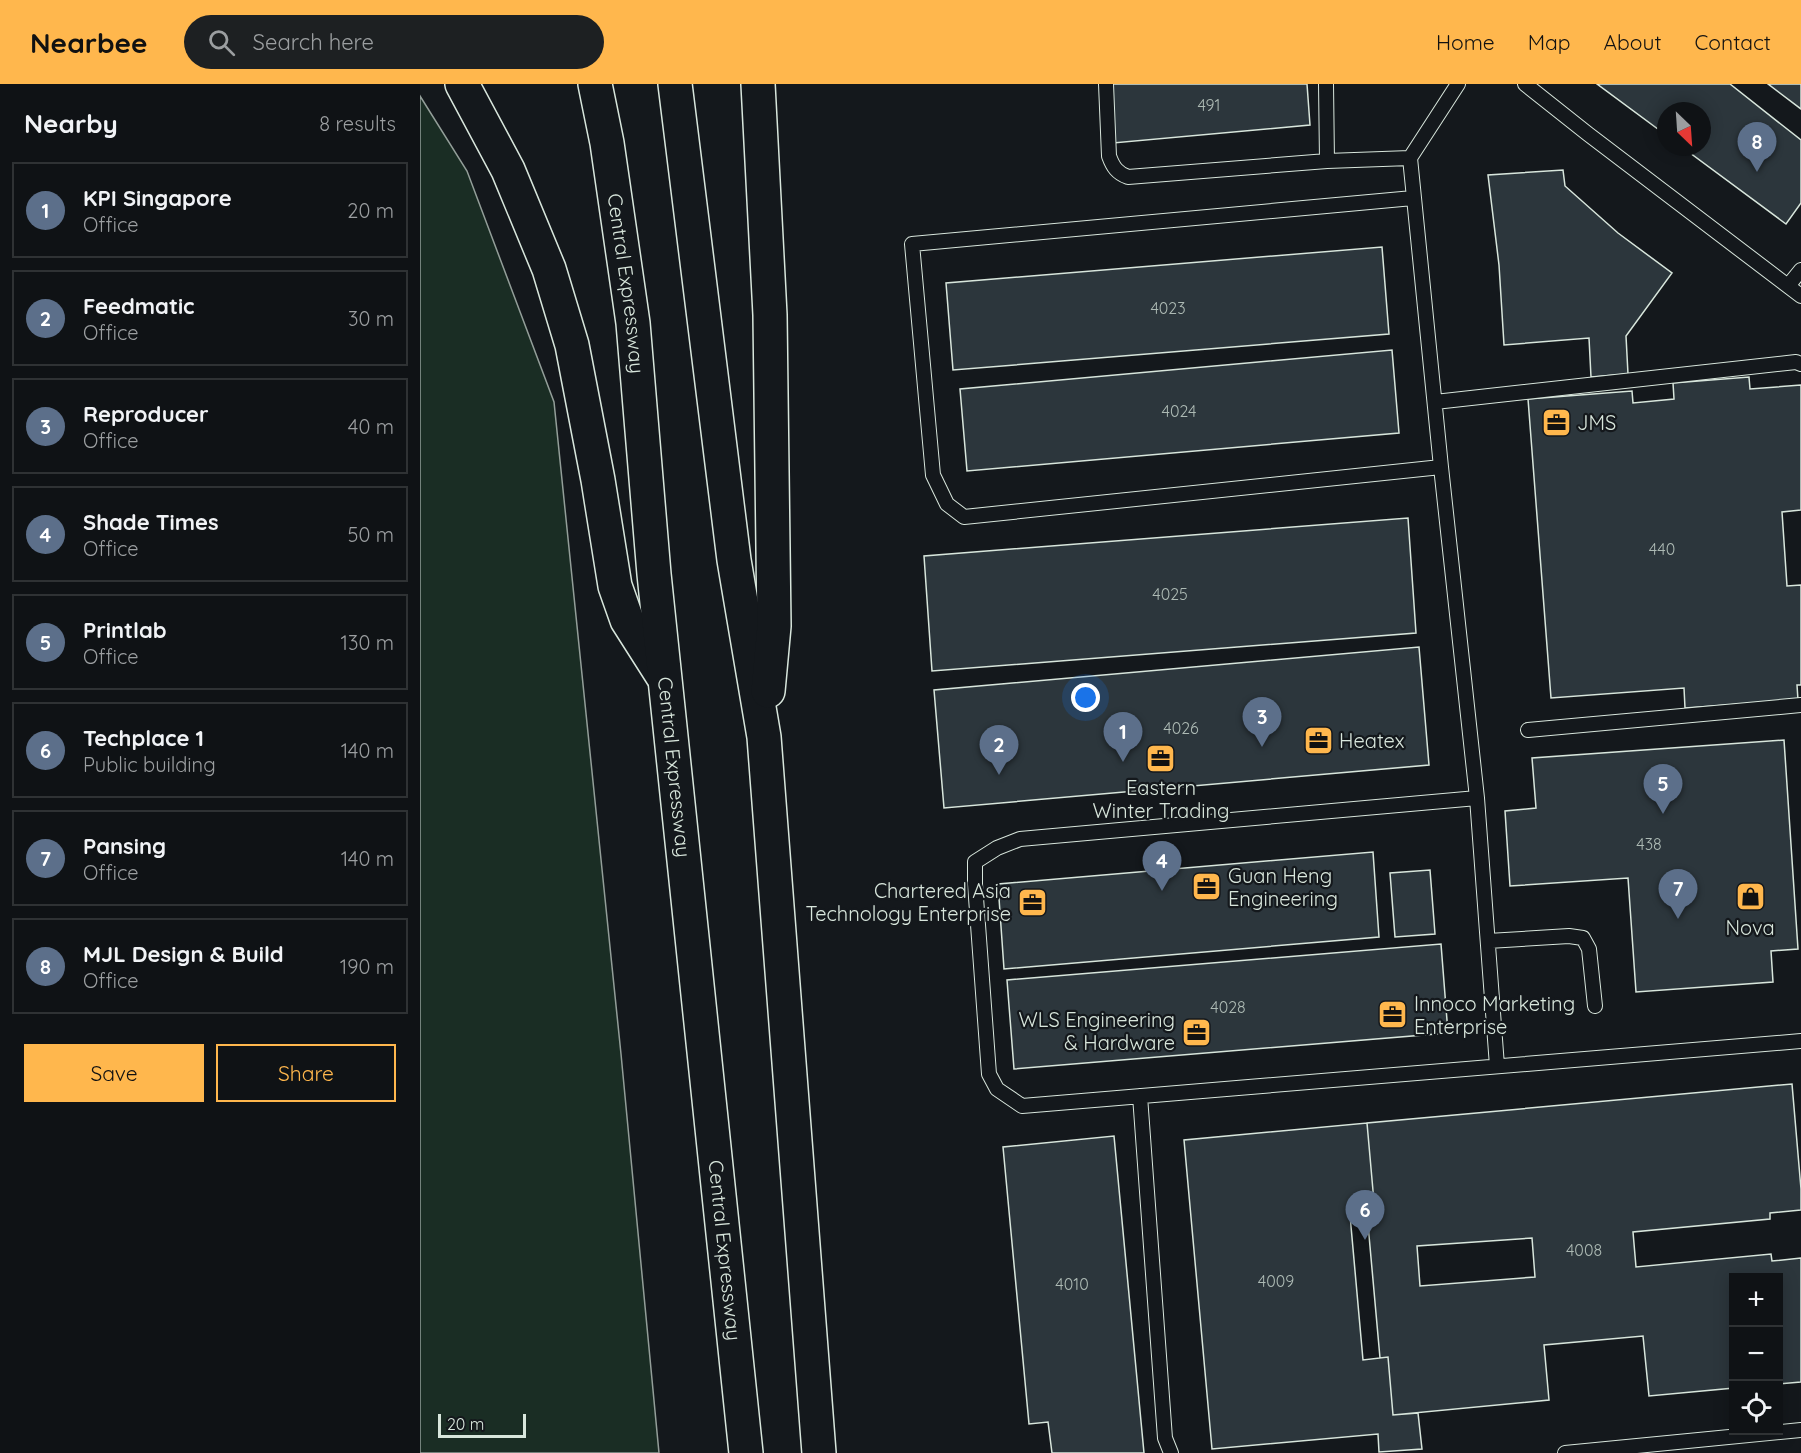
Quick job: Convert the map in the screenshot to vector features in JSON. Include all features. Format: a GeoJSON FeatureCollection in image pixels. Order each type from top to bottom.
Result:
{"type":"FeatureCollection","features":[{"type":"Feature","properties":{"kind":"highway"},"geometry":{"type":"LineString","coordinates":[[462,84],[508,170],[549,269],[572,345],[598,480],[615,586],[627,620],[666,682]]}},
{"type":"Feature","properties":{"kind":"highway","name":"Central Expressway"},"geometry":{"type":"LineString","coordinates":[[596,84],[607,143],[633,323],[654,574],[746,1453]]}},
{"type":"Feature","properties":{"kind":"highway"},"geometry":{"type":"LineString","coordinates":[[675,84],[734,560],[764,737],[819,1453]]}},
{"type":"Feature","properties":{"kind":"highway"},"geometry":{"type":"LineString","coordinates":[[758,84],[770,315],[774,626],[764,737]]}},
{"type":"Feature","properties":{"kind":"lane"},"geometry":{"type":"LineString","coordinates":[[1106,84],[1109,156],[1118,173],[1128,177],[1328,161],[1410,158]]}},
{"type":"Feature","properties":{"kind":"lane"},"geometry":{"type":"LineString","coordinates":[[1326,84],[1328,161]]}},
{"type":"Feature","properties":{"kind":"lane"},"geometry":{"type":"LineString","coordinates":[[1458,84],[1410,158],[1477,798],[1497,1066]]}},
{"type":"Feature","properties":{"kind":"lane"},"geometry":{"type":"LineString","coordinates":[[1526,84],[1801,296]]}},
{"type":"Feature","properties":{"kind":"lane"},"geometry":{"type":"LineString","coordinates":[[1413,198],[912,244],[933,475],[947,504],[964,517],[1441,467]]}},
{"type":"Feature","properties":{"kind":"lane"},"geometry":{"type":"LineString","coordinates":[[1788,286],[1801,270]]}},
{"type":"Feature","properties":{"kind":"lane"},"geometry":{"type":"LineString","coordinates":[[1436,402],[1784,363],[1801,364]]}},
{"type":"Feature","properties":{"kind":"lane"},"geometry":{"type":"LineString","coordinates":[[1527,730],[1801,705]]}},
{"type":"Feature","properties":{"kind":"lane"},"geometry":{"type":"LineString","coordinates":[[1477,798],[1020,838],[997,848],[975,862],[989,1074],[998,1089],[1022,1106],[1801,1041]]}},
{"type":"Feature","properties":{"kind":"lane"},"geometry":{"type":"LineString","coordinates":[[1488,941],[1569,936],[1583,938],[1589,949],[1595,1006]]}},
{"type":"Feature","properties":{"kind":"lane"},"geometry":{"type":"LineString","coordinates":[[1140,1096],[1165,1438],[1171,1453]]}},
{"type":"Feature","properties":{"kind":"lane"},"geometry":{"type":"LineString","coordinates":[[1565,1453],[1801,1430]]}},
{"type":"Feature","properties":{"kind":"green space"},"geometry":{"type":"Polygon","coordinates":[[[420,96],[467,171],[554,402],[621,1054],[659,1453],[420,1453],[420,96]]]}},
{"type":"Feature","properties":{"kind":"building"},"geometry":{"type":"Polygon","coordinates":[[[1108,84],[1307,84],[1310,125],[1113,143],[1108,84]]]}},
{"type":"Feature","properties":{"kind":"building"},"geometry":{"type":"Polygon","coordinates":[[[1597,84],[1730,84],[1801,140],[1801,203],[1786,224],[1694,156],[1711,156],[1711,102],[1657,102],[1657,128],[1597,84]]]}},
{"type":"Feature","properties":{"kind":"building"},"geometry":{"type":"Polygon","coordinates":[[[1768,84],[1801,84],[1801,109],[1768,84]]]}},
{"type":"Feature","properties":{"kind":"building"},"geometry":{"type":"Polygon","coordinates":[[[1563,170],[1565,186],[1618,233],[1672,273],[1626,336],[1628,374],[1591,377],[1589,338],[1504,345],[1499,265],[1488,175],[1563,170]]]}},
{"type":"Feature","properties":{"kind":"building"},"geometry":{"type":"Polygon","coordinates":[[[1382,247],[1389,334],[953,370],[946,283],[1382,247]]]}},
{"type":"Feature","properties":{"kind":"building"},"geometry":{"type":"Polygon","coordinates":[[[1392,350],[1399,433],[967,471],[960,389],[1392,350]]]}},
{"type":"Feature","properties":{"kind":"building"},"geometry":{"type":"Polygon","coordinates":[[[1749,377],[1750,389],[1801,385],[1801,510],[1782,512],[1787,586],[1801,585],[1801,685],[1797,685],[1798,700],[1685,708],[1684,688],[1551,698],[1528,399],[1632,391],[1633,403],[1674,399],[1673,383],[1749,377]]]}},
{"type":"Feature","properties":{"kind":"building"},"geometry":{"type":"Polygon","coordinates":[[[1408,518],[1416,633],[932,671],[924,556],[1408,518]]]}},
{"type":"Feature","properties":{"kind":"building"},"geometry":{"type":"Polygon","coordinates":[[[1419,647],[1429,765],[944,808],[934,690],[1419,647]]]}},
{"type":"Feature","properties":{"kind":"building"},"geometry":{"type":"Polygon","coordinates":[[[1784,740],[1798,949],[1771,951],[1773,982],[1636,992],[1628,878],[1510,886],[1505,811],[1536,808],[1532,758],[1784,740]]]}},
{"type":"Feature","properties":{"kind":"building"},"geometry":{"type":"Polygon","coordinates":[[[1373,852],[1379,937],[1004,969],[998,884],[1373,852]]]}},
{"type":"Feature","properties":{"kind":"building"},"geometry":{"type":"Polygon","coordinates":[[[1430,870],[1435,934],[1395,937],[1390,873],[1430,870]]]}},
{"type":"Feature","properties":{"kind":"building"},"geometry":{"type":"Polygon","coordinates":[[[1441,944],[1448,1033],[1014,1069],[1007,980],[1441,944]]]}},
{"type":"Feature","properties":{"kind":"building"},"geometry":{"type":"Polygon","coordinates":[[[1792,1084],[1801,1210],[1770,1213],[1770,1219],[1633,1232],[1636,1267],[1771,1254],[1772,1261],[1801,1258],[1801,1382],[1783,1384],[1783,1273],[1729,1273],[1729,1388],[1649,1396],[1643,1336],[1544,1345],[1549,1400],[1393,1415],[1388,1357],[1380,1358],[1366,1202],[1374,1202],[1367,1123],[1792,1084]],[[1532,1238],[1417,1246],[1420,1286],[1535,1277],[1532,1238]]]}},
{"type":"Feature","properties":{"kind":"building"},"geometry":{"type":"Polygon","coordinates":[[[1367,1123],[1374,1202],[1349,1204],[1363,1360],[1388,1357],[1393,1415],[1418,1413],[1422,1449],[1379,1452],[1378,1434],[1212,1449],[1184,1140],[1367,1123]]]}},
{"type":"Feature","properties":{"kind":"building"},"geometry":{"type":"Polygon","coordinates":[[[1114,1136],[1144,1453],[1052,1453],[1048,1422],[1029,1424],[1003,1147],[1114,1136]]]}},
{"type":"Feature","properties":{"kind":"place","name":"MJL Design & Build"},"geometry":{"type":"Point","coordinates":[1757,172]}},
{"type":"Feature","properties":{"kind":"place","name":"JMS"},"geometry":{"type":"Point","coordinates":[1556,423]}},
{"type":"Feature","properties":{"kind":"place","name":"Heatex"},"geometry":{"type":"Point","coordinates":[1318,741]}},
{"type":"Feature","properties":{"kind":"place","name":"Reproducer"},"geometry":{"type":"Point","coordinates":[1262,747]}},
{"type":"Feature","properties":{"kind":"place","name":"Eastern Winter Trading"},"geometry":{"type":"Point","coordinates":[1161,758]}},
{"type":"Feature","properties":{"kind":"place","name":"KPI Singapore"},"geometry":{"type":"Point","coordinates":[1123,762]}},
{"type":"Feature","properties":{"kind":"place","name":"Feedmatic"},"geometry":{"type":"Point","coordinates":[999,775]}},
{"type":"Feature","properties":{"kind":"place","name":"Printlab"},"geometry":{"type":"Point","coordinates":[1663,814]}},
{"type":"Feature","properties":{"kind":"place","name":"Guan Heng Engineering"},"geometry":{"type":"Point","coordinates":[1207,887]}},
{"type":"Feature","properties":{"kind":"place","name":"Shade Times"},"geometry":{"type":"Point","coordinates":[1162,891]}},
{"type":"Feature","properties":{"kind":"place","name":"Nova"},"geometry":{"type":"Point","coordinates":[1750,897]}},
{"type":"Feature","properties":{"kind":"place","name":"Chartered Asia Technology Enterprise"},"geometry":{"type":"Point","coordinates":[1032,902]}},
{"type":"Feature","properties":{"kind":"place","name":"Pansing"},"geometry":{"type":"Point","coordinates":[1678,919]}},
{"type":"Feature","properties":{"kind":"place","name":"Innoco Marketing Enterprise"},"geometry":{"type":"Point","coordinates":[1393,1015]}},
{"type":"Feature","properties":{"kind":"place","name":"WLS Engineering & Hardware"},"geometry":{"type":"Point","coordinates":[1196,1032]}},
{"type":"Feature","properties":{"kind":"place","name":"Techplace 1"},"geometry":{"type":"Point","coordinates":[1365,1240]}}]}
